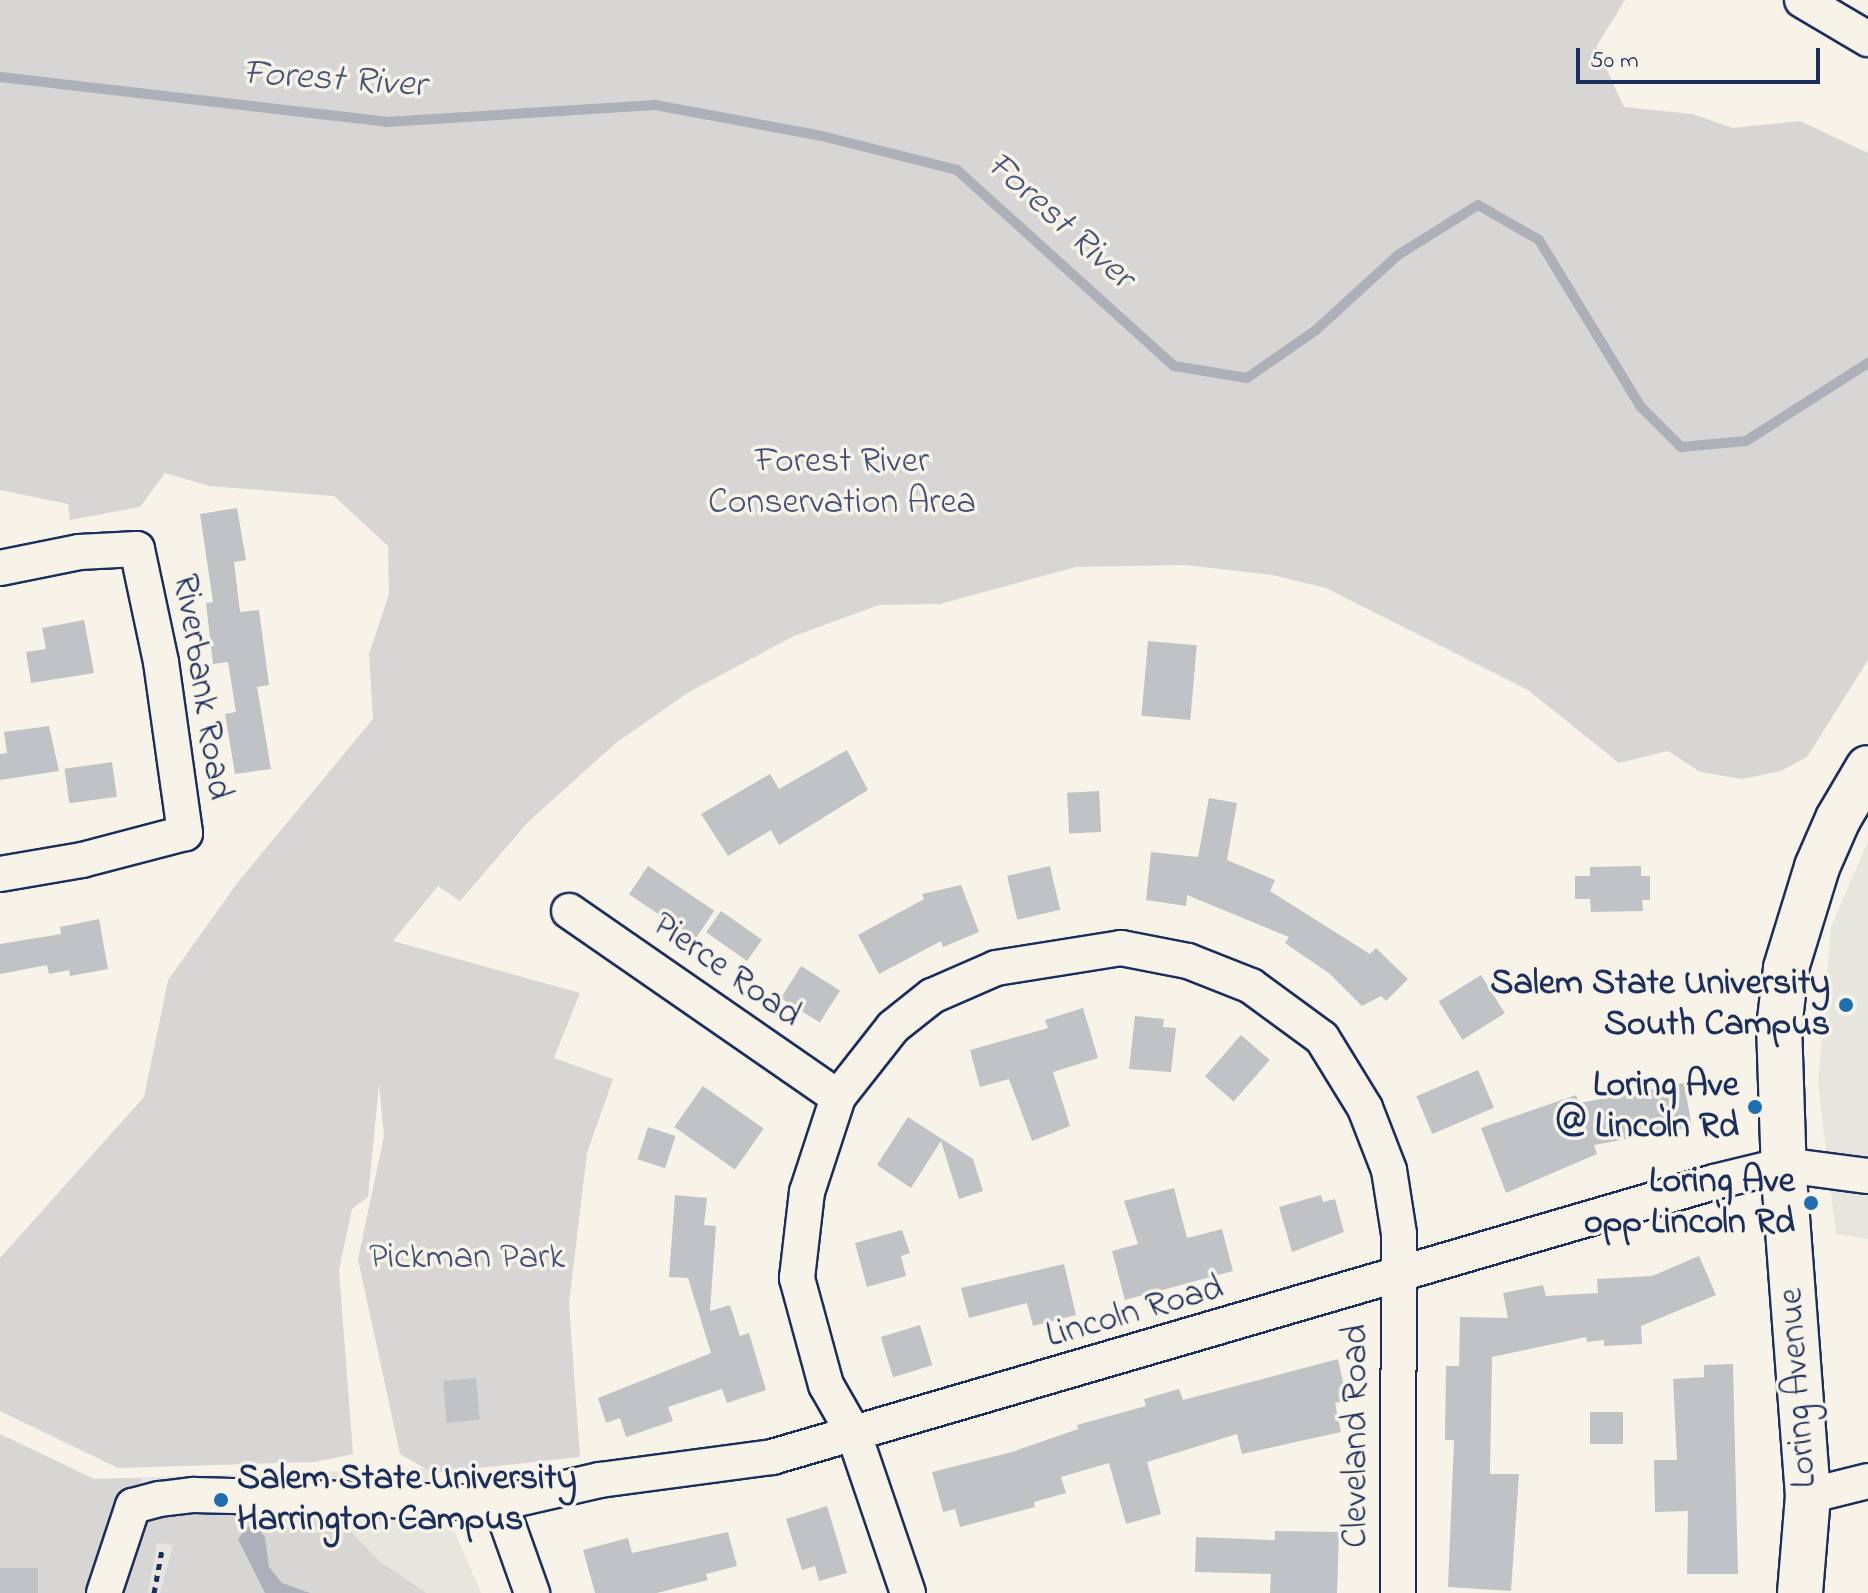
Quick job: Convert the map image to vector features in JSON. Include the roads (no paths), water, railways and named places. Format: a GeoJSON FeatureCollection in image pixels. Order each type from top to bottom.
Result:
{"type":"FeatureCollection","features":[{"type":"Feature","properties":{"kind":"highway","name":"Loring Avenue"},"geometry":{"type":"LineString","coordinates":[[1800,1593],[1808,1496],[1784,1165],[1779,1028],[1786,968],[1817,867],[1838,819],[1868,768]]}},
{"type":"Feature","properties":{"kind":"street"},"geometry":{"type":"LineString","coordinates":[[1802,0],[1868,39]]}},
{"type":"Feature","properties":{"kind":"street","name":"Riverbank Road"},"geometry":{"type":"LineString","coordinates":[[0,568],[79,552],[137,549],[161,662],[185,833],[82,860],[0,874]]}},
{"type":"Feature","properties":{"kind":"street","name":"Pierce Road"},"geometry":{"type":"LineString","coordinates":[[569,911],[838,1097]]}},
{"type":"Feature","properties":{"kind":"street","name":"Cleveland Road"},"geometry":{"type":"LineString","coordinates":[[838,1097],[893,1027],[932,996],[996,968],[1121,948],[1188,961],[1251,986],[1322,1038],[1365,1108],[1389,1170],[1399,1234],[1396,1278],[1398,1593]]}},
{"type":"Feature","properties":{"kind":"street"},"geometry":{"type":"LineString","coordinates":[[838,1097],[807,1192],[797,1278],[826,1385],[854,1434],[908,1593]]}},
{"type":"Feature","properties":{"kind":"street"},"geometry":{"type":"LineString","coordinates":[[1784,1165],[1868,1176]]}},
{"type":"Feature","properties":{"kind":"street","name":"Lincoln Road"},"geometry":{"type":"LineString","coordinates":[[104,1593],[133,1506],[160,1499],[194,1495],[500,1503],[600,1480],[772,1457],[1784,1165]]}},
{"type":"Feature","properties":{"kind":"street"},"geometry":{"type":"LineString","coordinates":[[1808,1496],[1868,1481]]}},
{"type":"Feature","properties":{"kind":"street"},"geometry":{"type":"LineString","coordinates":[[500,1503],[532,1593]]}},
{"type":"Feature","properties":{"kind":"waterway","name":"Forest River"},"geometry":{"type":"LineString","coordinates":[[0,77],[386,122],[655,105],[822,136],[957,170],[1174,366],[1247,378],[1316,330],[1398,255],[1478,205],[1539,240],[1641,407],[1681,447],[1746,441],[1868,363]]}},
{"type":"Feature","properties":{"kind":"place","name":"Salem State University South Campus"},"geometry":{"type":"Point","coordinates":[1846,1005]}},
{"type":"Feature","properties":{"kind":"place","name":"Loring Ave @ Lincoln Rd"},"geometry":{"type":"Point","coordinates":[1755,1107]}},
{"type":"Feature","properties":{"kind":"place","name":"Loring Ave opp Lincoln Rd"},"geometry":{"type":"Point","coordinates":[1811,1203]}},
{"type":"Feature","properties":{"kind":"place","name":"Salem State University Harrington Campus"},"geometry":{"type":"Point","coordinates":[221,1500]}},
{"type":"Feature","properties":{"kind":"park label","name":"Forest River Conservation Area"},"geometry":{"type":"Point","coordinates":[842,482]}},
{"type":"Feature","properties":{"kind":"park label","name":"Pickman Park"},"geometry":{"type":"Point","coordinates":[467,1259]}}]}
